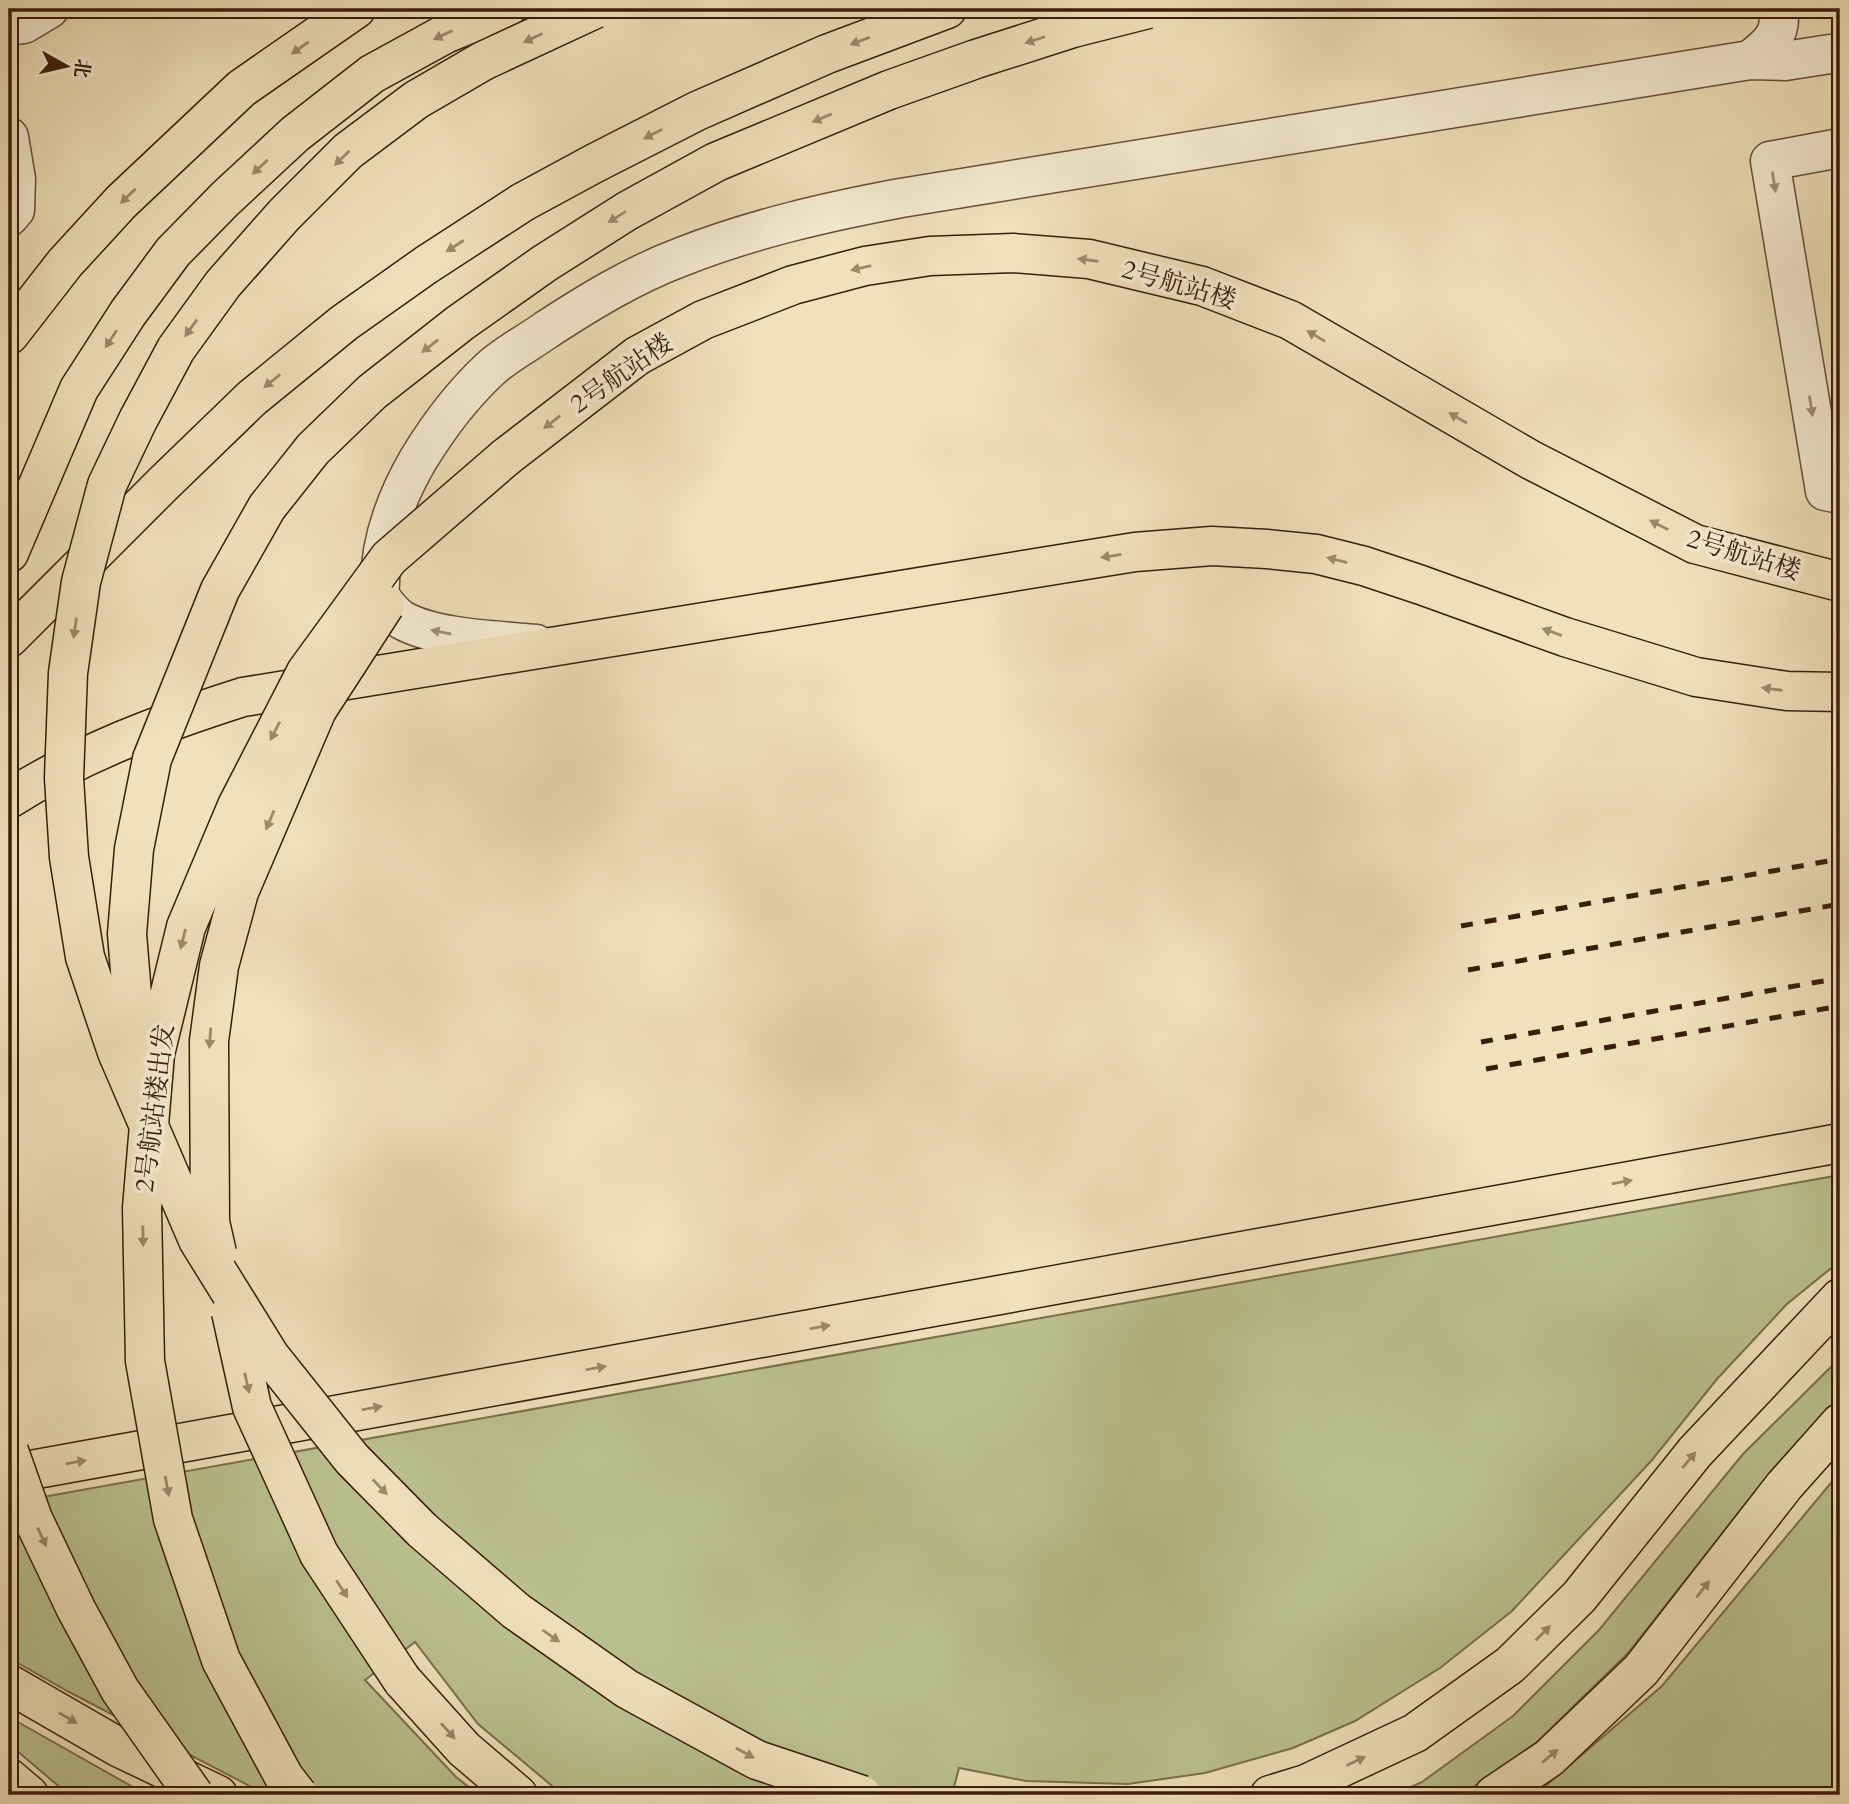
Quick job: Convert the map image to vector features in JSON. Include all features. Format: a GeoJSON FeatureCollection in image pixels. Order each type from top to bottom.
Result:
{"type":"FeatureCollection","features":[{"type":"Feature","properties":{"kind":"main road"},"geometry":{"type":"LineString","coordinates":[[9,335],[65,262],[161,164],[242,88],[356,9]]}},
{"type":"Feature","properties":{"kind":"main road"},"geometry":{"type":"LineString","coordinates":[[9,553],[79,388],[128,313],[173,252],[295,134],[372,74],[445,34],[506,9]]}},
{"type":"Feature","properties":{"kind":"main road"},"geometry":{"type":"LineString","coordinates":[[595,9],[483,61],[416,100],[348,151],[284,215],[223,284],[176,349],[107,485],[81,582],[68,673],[64,778],[68,844],[85,957],[117,1052],[198,1240],[270,1356],[352,1459],[422,1530],[516,1611],[627,1689],[757,1760],[862,1795]]}},
{"type":"Feature","properties":{"kind":"main road"},"geometry":{"type":"LineString","coordinates":[[9,638],[252,398],[344,323],[426,265],[523,202],[697,111],[827,54],[947,9]]}},
{"type":"Feature","properties":{"kind":"main road"},"geometry":{"type":"LineString","coordinates":[[156,1145],[135,1031],[127,934],[134,849],[152,759],[220,590],[267,507],[313,449],[372,392],[460,323],[615,218],[716,162],[889,90],[976,59],[1073,28],[1148,9]]}},
{"type":"Feature","properties":{"kind":"main road","name":"2号航站楼"},"geometry":{"type":"LineString","coordinates":[[506,457],[637,356],[703,320],[793,285],[865,266],[930,256],[1013,253],[1089,259],[1202,286],[1290,320],[1531,460],[1695,544],[1840,582]]}},
{"type":"Feature","properties":{"kind":"main road"},"geometry":{"type":"LineString","coordinates":[[506,457],[388,599],[317,710],[239,892],[219,966],[209,1041],[210,1222],[252,1407],[319,1554],[402,1681],[464,1749],[518,1795]]}},
{"type":"Feature","properties":{"kind":"main road","name":"2号航站楼出发"},"geometry":{"type":"LineString","coordinates":[[298,1795],[284,1777],[220,1660],[173,1520],[145,1361],[142,1208],[155,1054],[186,927],[237,806],[306,672],[389,558],[506,457]]}},
{"type":"Feature","properties":{"kind":"main road"},"geometry":{"type":"LineString","coordinates":[[9,799],[79,759],[125,738],[243,697],[1135,552],[1212,546],[1316,554],[1364,566],[1564,637],[1696,677],[1787,691],[1840,692]]}},
{"type":"Feature","properties":{"kind":"main road"},"geometry":{"type":"LineString","coordinates":[[9,1474],[1840,1143]]}},
{"type":"Feature","properties":{"kind":"main road"},"geometry":{"type":"LineString","coordinates":[[1270,1795],[1306,1784],[1415,1733],[1510,1665],[1579,1597],[1695,1452],[1840,1298]]}},
{"type":"Feature","properties":{"kind":"main road"},"geometry":{"type":"LineString","coordinates":[[1494,1795],[1549,1758],[1641,1670],[1784,1486],[1840,1423]]}},
{"type":"Feature","properties":{"kind":"main road"},"geometry":{"type":"LineString","coordinates":[[9,1451],[33,1518],[113,1679],[194,1795]]}},
{"type":"Feature","properties":{"kind":"main road"},"geometry":{"type":"LineString","coordinates":[[9,1684],[118,1747],[218,1795]]}},
{"type":"Feature","properties":{"kind":"main road"},"geometry":{"type":"LineString","coordinates":[[9,1778],[29,1795]]}},
{"type":"Feature","properties":{"kind":"lane"},"geometry":{"type":"LineString","coordinates":[[9,26],[24,24],[49,9]]}},
{"type":"Feature","properties":{"kind":"lane"},"geometry":{"type":"LineString","coordinates":[[1750,60],[1771,43],[1778,29],[1778,9]]}},
{"type":"Feature","properties":{"kind":"lane"},"geometry":{"type":"LineString","coordinates":[[286,690],[322,666],[346,644],[380,596],[382,554],[390,521],[409,476],[433,436],[465,393],[492,366],[563,319],[621,284],[680,257],[780,224],[901,198],[1750,60],[1785,61],[1837,51]]}},
{"type":"Feature","properties":{"kind":"lane"},"geometry":{"type":"LineString","coordinates":[[9,137],[16,179],[15,210],[9,217]]}},
{"type":"Feature","properties":{"kind":"lane"},"geometry":{"type":"LineString","coordinates":[[1840,148],[1770,161],[1825,491],[1840,494]]}},
{"type":"Feature","properties":{"kind":"lane"},"geometry":{"type":"LineString","coordinates":[[380,596],[388,608],[417,627],[449,635],[557,646]]}},
{"type":"Feature","properties":{"kind":"green space"},"geometry":{"type":"Polygon","coordinates":[[[1840,1175],[1840,1261],[1787,1304],[1717,1379],[1652,1460],[1512,1611],[1440,1668],[1355,1721],[1293,1748],[1205,1773],[1128,1784],[1026,1781],[959,1768],[952,1795],[563,1795],[478,1724],[415,1642],[365,1680],[456,1777],[479,1795],[267,1795],[9,1658],[9,1503],[1840,1175]]]}},
{"type":"Feature","properties":{"kind":"green space"},"geometry":{"type":"Polygon","coordinates":[[[1840,1358],[1840,1397],[1772,1470],[1628,1653],[1537,1742],[1462,1795],[1394,1795],[1422,1782],[1513,1716],[1599,1630],[1743,1454],[1840,1358]]]}},
{"type":"Feature","properties":{"kind":"green space"},"geometry":{"type":"Polygon","coordinates":[[[1840,1472],[1840,1795],[1535,1795],[1662,1686],[1840,1472]]]}},
{"type":"Feature","properties":{"kind":"green space"},"geometry":{"type":"Polygon","coordinates":[[[9,1717],[147,1795],[69,1795],[9,1744],[9,1717]]]}},
{"type":"Feature","properties":{"kind":"railway"},"geometry":{"type":"LineString","coordinates":[[1461,926],[1840,859]]}},
{"type":"Feature","properties":{"kind":"railway"},"geometry":{"type":"LineString","coordinates":[[1468,970],[1840,904]]}},
{"type":"Feature","properties":{"kind":"railway"},"geometry":{"type":"LineString","coordinates":[[1481,1042],[1840,978]]}},
{"type":"Feature","properties":{"kind":"railway"},"geometry":{"type":"LineString","coordinates":[[1486,1069],[1840,1006]]}}]}
